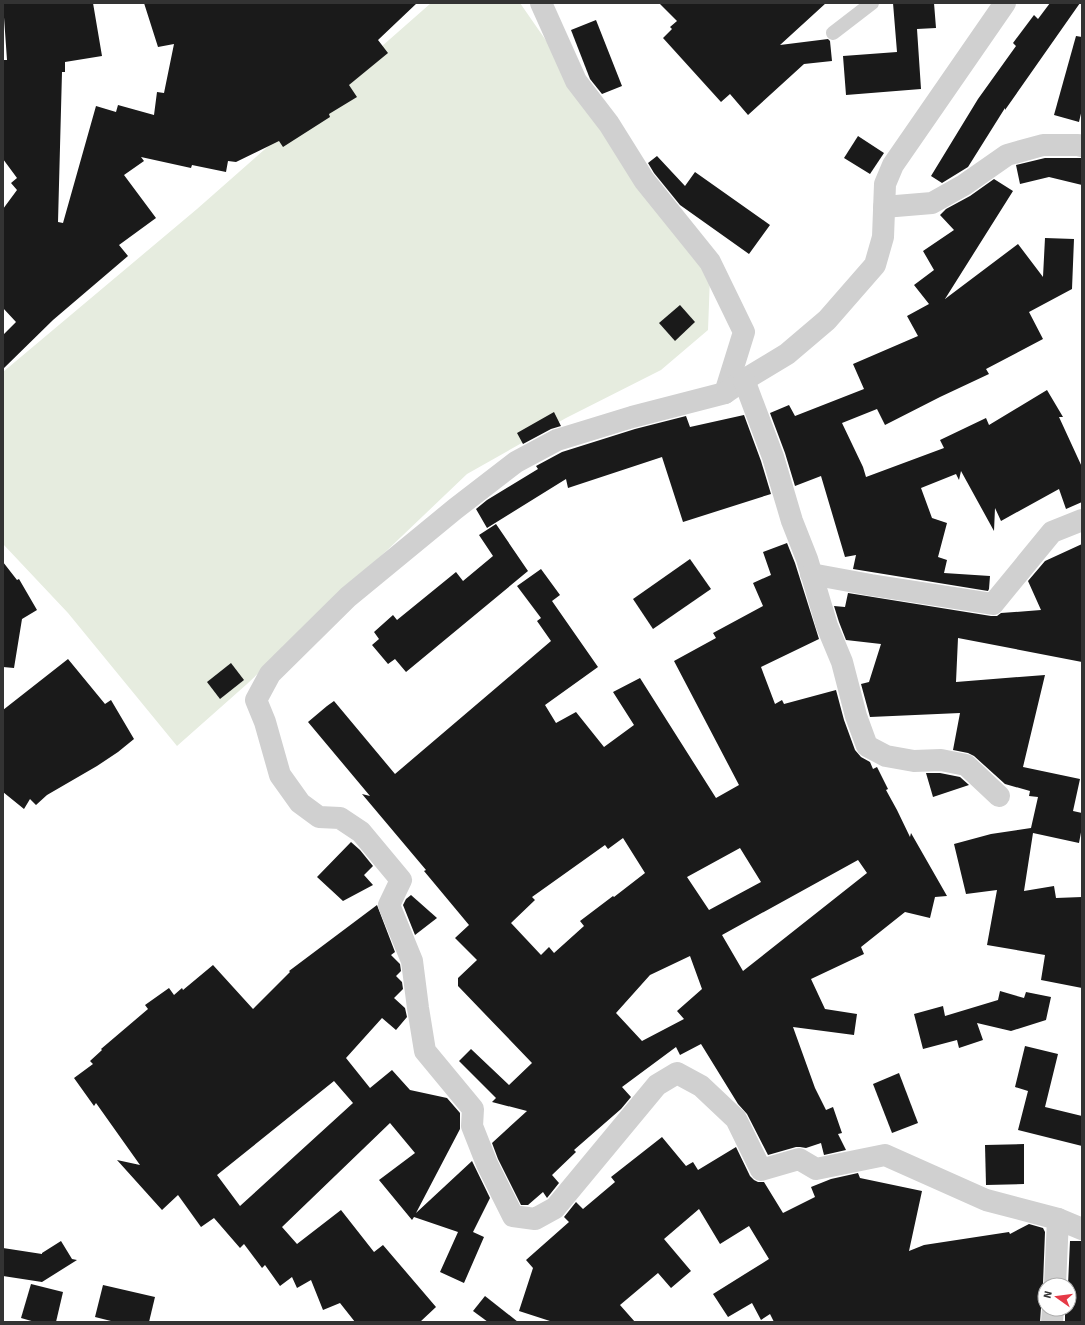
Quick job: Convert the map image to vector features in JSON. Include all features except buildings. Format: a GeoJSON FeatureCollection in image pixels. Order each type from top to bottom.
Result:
{"type":"FeatureCollection","features":[{"type":"Feature","properties":{"kind":"street"},"geometry":{"type":"LineString","coordinates":[[541,3],[576,81],[609,124],[644,180],[710,262],[744,332],[725,393]]}},
{"type":"Feature","properties":{"kind":"street"},"geometry":{"type":"LineString","coordinates":[[1005,3],[893,165],[885,184],[883,237],[875,266],[827,320],[787,354],[725,393],[632,417],[557,440],[516,462],[455,509],[348,597],[270,674],[256,700],[265,722],[280,776],[300,803],[319,817],[340,818],[361,832],[400,880],[389,905],[412,961],[425,1051],[473,1109],[472,1126],[487,1164],[513,1216],[535,1219],[555,1208],[657,1085],[677,1073],[701,1086],[736,1119],[761,1170],[799,1159],[816,1169],[885,1155],[986,1200],[1058,1219],[1082,1229]]}},
{"type":"Feature","properties":{"kind":"street"},"geometry":{"type":"LineString","coordinates":[[884,207],[932,203],[964,185],[1007,155],[1043,145],[1082,146]]}},
{"type":"Feature","properties":{"kind":"street"},"geometry":{"type":"LineString","coordinates":[[744,380],[773,457],[792,522],[811,574],[827,626],[842,662],[856,716],[867,746],[886,756],[914,761],[941,760],[966,764],[999,796]]}},
{"type":"Feature","properties":{"kind":"street"},"geometry":{"type":"LineString","coordinates":[[811,574],[993,604],[1052,532],[1082,520]]}},
{"type":"Feature","properties":{"kind":"street"},"geometry":{"type":"LineString","coordinates":[[1055,1277],[1058,1219]]}},
{"type":"Feature","properties":{"kind":"lane"},"geometry":{"type":"LineString","coordinates":[[833,33],[872,3]]}},
{"type":"Feature","properties":{"kind":"shaded area"},"geometry":{"type":"Polygon","coordinates":[[[431,3],[520,3],[710,277],[708,330],[661,370],[566,418],[467,474],[247,684],[177,746],[68,613],[3,544],[3,372],[197,209],[431,3]]]}}]}
